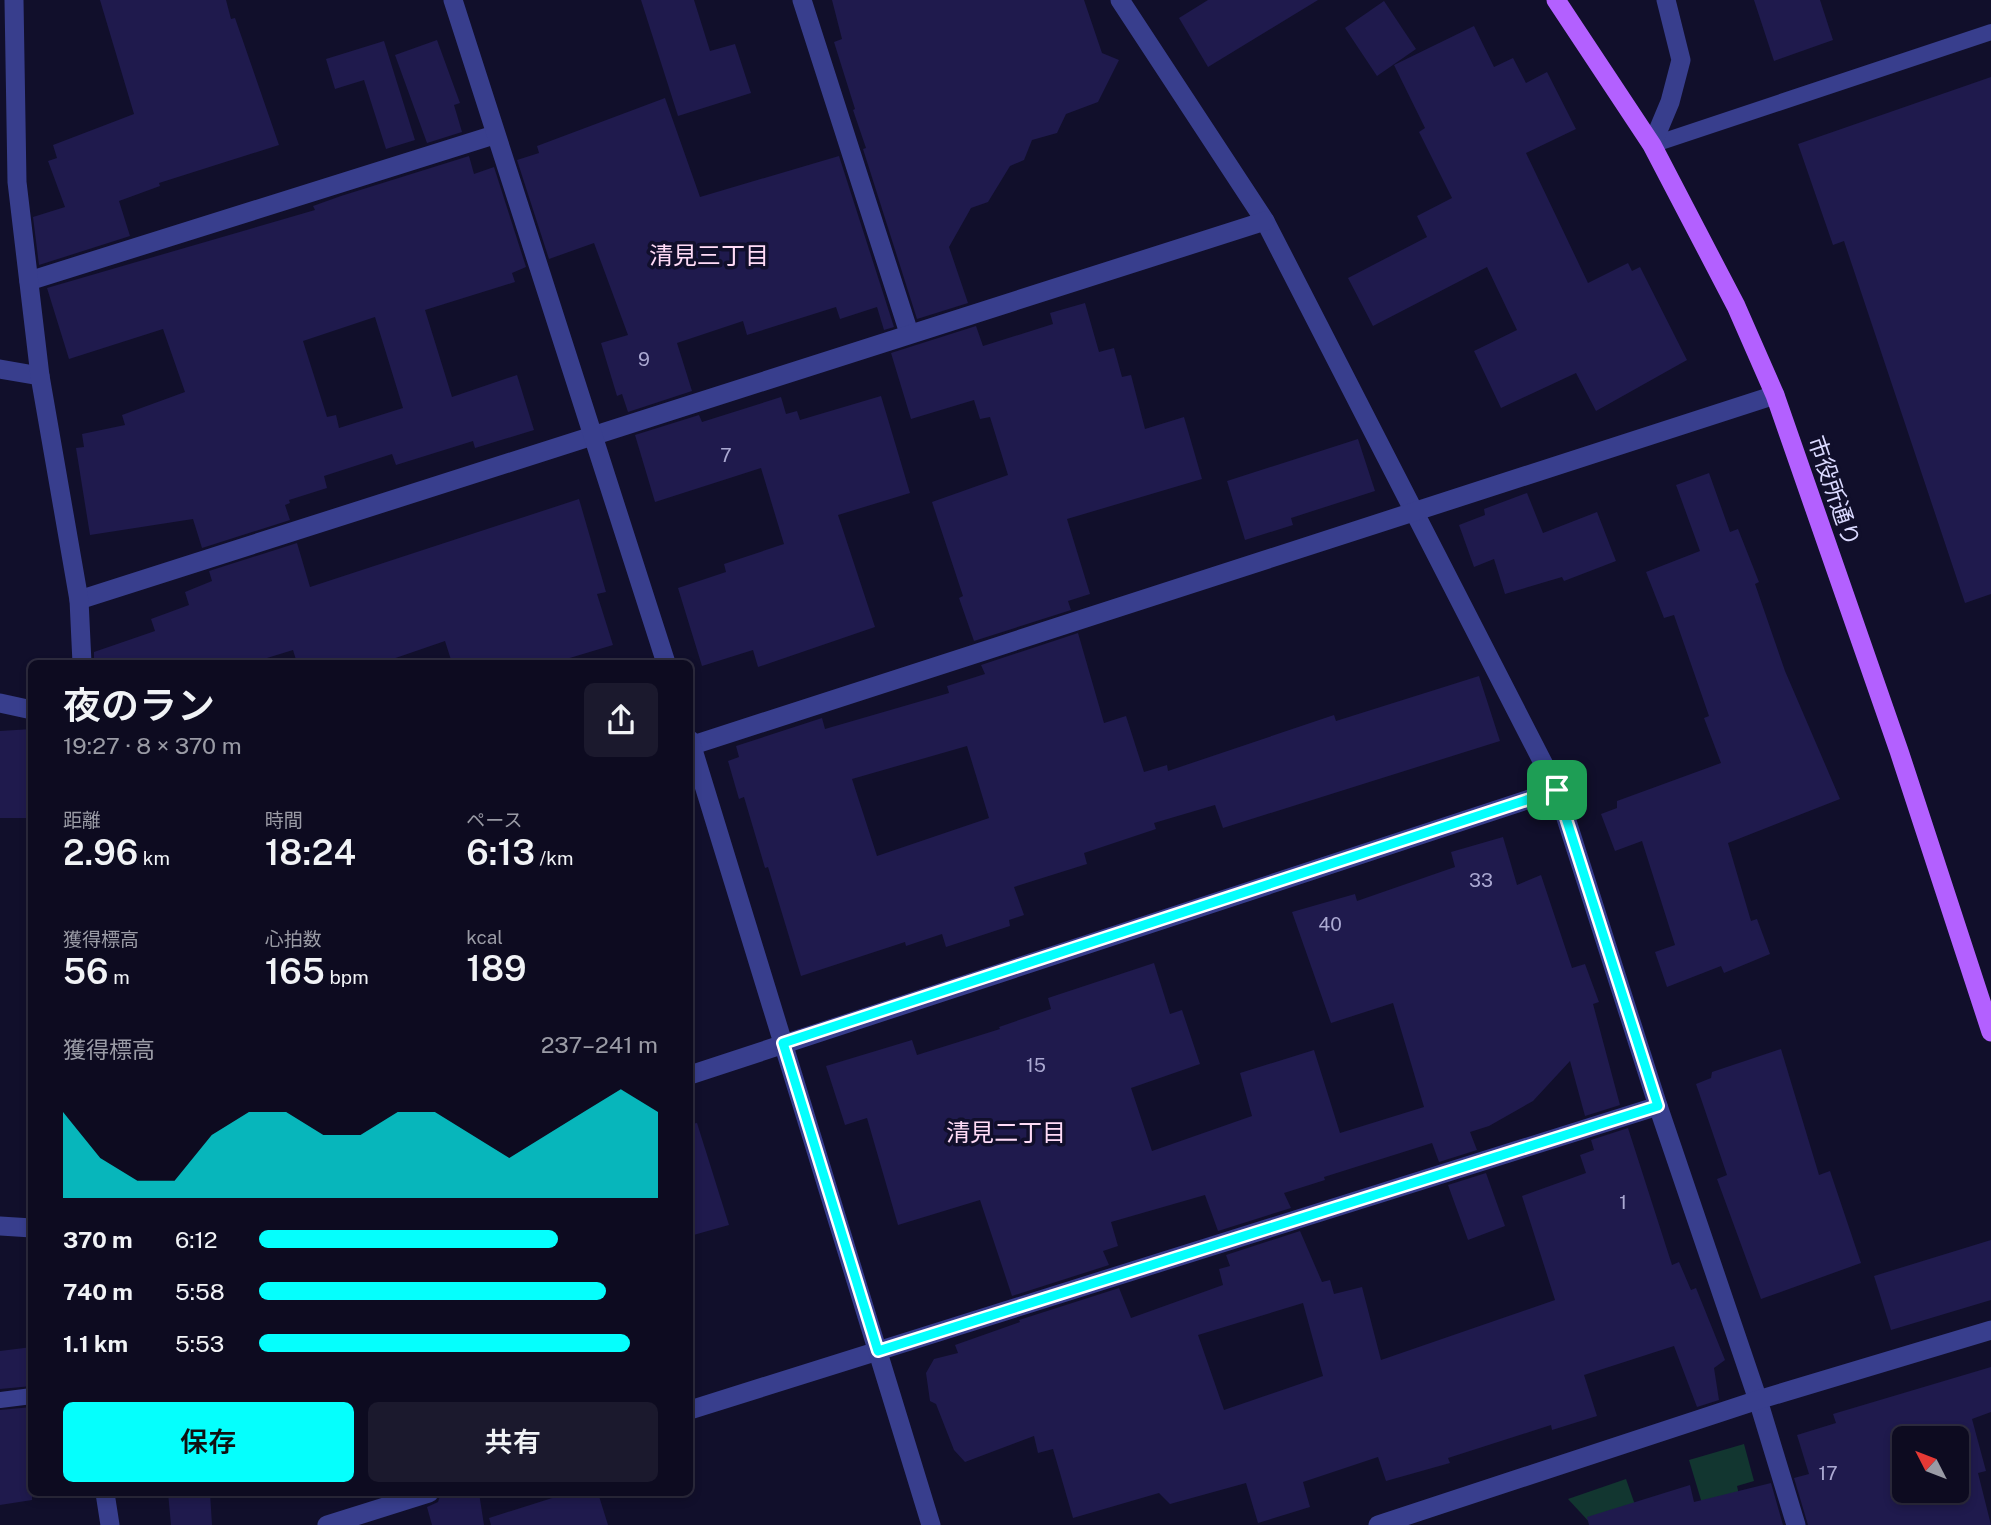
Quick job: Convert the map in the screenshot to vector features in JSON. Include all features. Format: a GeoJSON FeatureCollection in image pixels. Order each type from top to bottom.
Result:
{"type":"FeatureCollection","features":[{"type":"Feature","properties":{"kind":"main road","name":"市役所通り"},"geometry":{"type":"LineString","coordinates":[[1556,0],[1652,145],[1731,295],[1775,395],[1899,751],[1991,1032]]}},
{"type":"Feature","properties":{"kind":"street"},"geometry":{"type":"LineString","coordinates":[[14,0],[7,52],[17,182],[40,376],[79,600],[82,660]]}},
{"type":"Feature","properties":{"kind":"street"},"geometry":{"type":"LineString","coordinates":[[453,0],[494,135],[595,435],[665,660]]}},
{"type":"Feature","properties":{"kind":"street"},"geometry":{"type":"LineString","coordinates":[[802,0],[909,333]]}},
{"type":"Feature","properties":{"kind":"street"},"geometry":{"type":"LineString","coordinates":[[1120,0],[1265,221],[1416,510],[1557,790],[1658,1106],[1758,1400],[1796,1525]]}},
{"type":"Feature","properties":{"kind":"street"},"geometry":{"type":"LineString","coordinates":[[1652,145],[1670,102],[1681,60],[1666,0]]}},
{"type":"Feature","properties":{"kind":"street"},"geometry":{"type":"LineString","coordinates":[[29,281],[494,135]]}},
{"type":"Feature","properties":{"kind":"street"},"geometry":{"type":"LineString","coordinates":[[79,600],[1265,221]]}},
{"type":"Feature","properties":{"kind":"street"},"geometry":{"type":"LineString","coordinates":[[0,369],[40,376]]}},
{"type":"Feature","properties":{"kind":"street"},"geometry":{"type":"LineString","coordinates":[[693,743],[1775,395]]}},
{"type":"Feature","properties":{"kind":"street"},"geometry":{"type":"LineString","coordinates":[[0,702],[28,709]]}},
{"type":"Feature","properties":{"kind":"street"},"geometry":{"type":"LineString","coordinates":[[693,754],[931,1525]]}},
{"type":"Feature","properties":{"kind":"street"},"geometry":{"type":"LineString","coordinates":[[693,1073],[1557,790]]}},
{"type":"Feature","properties":{"kind":"street"},"geometry":{"type":"LineString","coordinates":[[693,1409],[1658,1106]]}},
{"type":"Feature","properties":{"kind":"street"},"geometry":{"type":"LineString","coordinates":[[0,1226],[28,1228]]}},
{"type":"Feature","properties":{"kind":"street"},"geometry":{"type":"LineString","coordinates":[[1378,1525],[1409,1520],[1758,1400],[1991,1330]]}},
{"type":"Feature","properties":{"kind":"street"},"geometry":{"type":"LineString","coordinates":[[105,1496],[110,1525]]}},
{"type":"Feature","properties":{"kind":"street"},"geometry":{"type":"LineString","coordinates":[[327,1525],[419,1496]]}},
{"type":"Feature","properties":{"kind":"lane"},"geometry":{"type":"LineString","coordinates":[[1652,145],[1991,32]]}},
{"type":"Feature","properties":{"kind":"lane"},"geometry":{"type":"LineString","coordinates":[[0,1400],[28,1396]]}},
{"type":"Feature","properties":{"kind":"green space"},"geometry":{"type":"Polygon","coordinates":[[[1744,1444],[1754,1481],[1737,1486],[1739,1495],[1704,1510],[1689,1460],[1744,1444]]]}},
{"type":"Feature","properties":{"kind":"green space"},"geometry":{"type":"Polygon","coordinates":[[[1626,1479],[1642,1525],[1592,1525],[1568,1499],[1626,1479]]]}},
{"type":"Feature","properties":{"kind":"building"},"geometry":{"type":"Polygon","coordinates":[[[100,0],[226,0],[231,19],[235,18],[279,145],[159,183],[160,186],[119,201],[130,236],[39,265],[33,217],[65,207],[48,161],[57,158],[53,145],[134,114],[100,0]]]}},
{"type":"Feature","properties":{"kind":"building"},"geometry":{"type":"Polygon","coordinates":[[[641,0],[694,0],[710,51],[735,44],[751,93],[678,116],[641,0]]]}},
{"type":"Feature","properties":{"kind":"building"},"geometry":{"type":"Polygon","coordinates":[[[832,0],[1084,0],[1102,53],[1119,60],[1098,102],[1066,114],[1057,133],[1032,140],[1024,160],[1010,166],[988,202],[971,208],[949,247],[968,303],[917,319],[863,149],[866,148],[834,42],[842,39],[832,0]]]}},
{"type":"Feature","properties":{"kind":"building"},"geometry":{"type":"Polygon","coordinates":[[[1208,0],[1318,0],[1208,67],[1179,18],[1208,0]]]}},
{"type":"Feature","properties":{"kind":"building"},"geometry":{"type":"Polygon","coordinates":[[[1754,0],[1820,0],[1833,40],[1774,61],[1754,0]]]}},
{"type":"Feature","properties":{"kind":"building"},"geometry":{"type":"Polygon","coordinates":[[[1384,1],[1416,49],[1377,76],[1345,28],[1384,1]]]}},
{"type":"Feature","properties":{"kind":"building"},"geometry":{"type":"Polygon","coordinates":[[[1474,26],[1494,67],[1513,58],[1526,83],[1547,72],[1576,129],[1526,153],[1588,283],[1628,263],[1632,271],[1640,267],[1687,360],[1596,411],[1576,373],[1501,408],[1474,351],[1517,330],[1487,267],[1373,326],[1348,278],[1427,237],[1417,216],[1452,198],[1419,132],[1425,128],[1394,65],[1474,26]]]}},
{"type":"Feature","properties":{"kind":"building"},"geometry":{"type":"Polygon","coordinates":[[[437,40],[460,103],[454,105],[462,132],[427,143],[395,55],[437,40]]]}},
{"type":"Feature","properties":{"kind":"building"},"geometry":{"type":"Polygon","coordinates":[[[384,41],[415,140],[386,149],[364,80],[335,89],[326,59],[384,41]]]}},
{"type":"Feature","properties":{"kind":"building"},"geometry":{"type":"Polygon","coordinates":[[[1991,77],[1991,594],[1965,603],[1844,241],[1833,245],[1798,144],[1991,77]]]}},
{"type":"Feature","properties":{"kind":"building"},"geometry":{"type":"Polygon","coordinates":[[[665,98],[700,197],[839,156],[894,327],[884,330],[877,307],[840,319],[836,307],[747,335],[743,321],[677,343],[692,391],[628,412],[622,394],[617,396],[601,343],[628,335],[594,243],[549,259],[517,160],[539,153],[537,146],[665,98]]]}},
{"type":"Feature","properties":{"kind":"building"},"geometry":{"type":"Polygon","coordinates":[[[469,156],[474,174],[494,167],[526,267],[512,273],[515,282],[425,310],[452,397],[517,375],[534,430],[475,448],[473,441],[396,465],[392,454],[324,476],[327,488],[289,500],[290,503],[285,505],[290,520],[202,548],[193,519],[90,535],[76,448],[84,447],[82,434],[125,425],[122,415],[185,392],[163,329],[69,359],[47,288],[315,210],[313,206],[469,156]],[[375,317],[303,341],[327,417],[336,415],[339,428],[403,408],[375,317]]]}},
{"type":"Feature","properties":{"kind":"building"},"geometry":{"type":"Polygon","coordinates":[[[1085,303],[1099,352],[1114,348],[1122,377],[1131,375],[1145,429],[1184,417],[1202,479],[1067,519],[1090,594],[1068,601],[1071,610],[974,641],[959,598],[963,596],[932,502],[1008,475],[990,417],[980,419],[974,400],[911,419],[891,353],[976,326],[983,346],[1053,324],[1050,313],[1085,303]]]}},
{"type":"Feature","properties":{"kind":"building"},"geometry":{"type":"Polygon","coordinates":[[[881,396],[910,493],[838,515],[875,627],[758,667],[753,650],[702,666],[678,588],[726,572],[724,564],[784,544],[761,468],[655,502],[635,435],[699,415],[702,422],[781,397],[786,414],[797,411],[800,420],[881,396]]]}},
{"type":"Feature","properties":{"kind":"building"},"geometry":{"type":"Polygon","coordinates":[[[1358,439],[1375,491],[1291,518],[1293,525],[1245,540],[1227,481],[1358,439]]]}},
{"type":"Feature","properties":{"kind":"building"},"geometry":{"type":"Polygon","coordinates":[[[1709,473],[1730,532],[1738,529],[1759,582],[1755,584],[1785,671],[1840,799],[1728,843],[1751,921],[1757,919],[1770,954],[1724,973],[1721,966],[1667,987],[1655,952],[1675,945],[1642,841],[1615,851],[1601,814],[1617,808],[1617,801],[1721,763],[1704,718],[1709,716],[1674,615],[1664,618],[1646,572],[1700,551],[1676,485],[1709,473]]]}},
{"type":"Feature","properties":{"kind":"building"},"geometry":{"type":"Polygon","coordinates":[[[1527,493],[1543,533],[1597,512],[1616,561],[1564,581],[1562,577],[1505,594],[1494,559],[1474,567],[1459,525],[1485,515],[1484,509],[1527,493]]]}},
{"type":"Feature","properties":{"kind":"building"},"geometry":{"type":"Polygon","coordinates":[[[579,499],[606,592],[597,594],[613,645],[563,660],[451,660],[445,641],[390,660],[296,660],[293,650],[261,660],[94,660],[94,652],[155,631],[151,619],[189,605],[185,592],[212,581],[209,571],[297,543],[310,587],[579,499]]]}},
{"type":"Feature","properties":{"kind":"building"},"geometry":{"type":"Polygon","coordinates":[[[1078,633],[1104,723],[1126,716],[1144,772],[1167,765],[1168,771],[1334,715],[1336,721],[1479,676],[1500,741],[1223,828],[1215,805],[1154,823],[1156,829],[1084,853],[1087,864],[1014,887],[1024,915],[1009,920],[1010,926],[946,947],[942,934],[906,946],[905,942],[801,976],[768,867],[765,868],[744,797],[739,799],[728,761],[739,757],[736,746],[822,718],[825,729],[949,693],[947,686],[985,674],[981,665],[1078,633]],[[967,746],[852,779],[877,856],[989,818],[967,746]]]}},
{"type":"Feature","properties":{"kind":"building"},"geometry":{"type":"Polygon","coordinates":[[[28,729],[28,818],[0,818],[0,731],[28,729]]]}},
{"type":"Feature","properties":{"kind":"building"},"geometry":{"type":"Polygon","coordinates":[[[1503,837],[1517,885],[1541,875],[1572,968],[1585,964],[1599,1002],[1593,1004],[1620,1105],[1585,1116],[1570,1061],[1533,1101],[1489,1126],[1470,1132],[1477,1150],[1439,1162],[1432,1143],[1324,1177],[1325,1180],[1284,1193],[1291,1208],[1218,1231],[1205,1195],[1111,1222],[1118,1246],[1103,1251],[1109,1265],[1012,1296],[980,1200],[898,1225],[867,1118],[845,1125],[826,1066],[912,1040],[917,1055],[1000,1029],[999,1027],[1051,1009],[1048,998],[1154,963],[1170,1014],[1182,1010],[1200,1064],[1131,1088],[1152,1151],[1252,1116],[1240,1073],[1314,1050],[1340,1133],[1424,1107],[1393,1003],[1331,1023],[1292,912],[1355,894],[1357,901],[1455,867],[1451,852],[1503,837]]]}},
{"type":"Feature","properties":{"kind":"building"},"geometry":{"type":"Polygon","coordinates":[[[1781,1049],[1819,1175],[1830,1171],[1861,1263],[1761,1299],[1717,1179],[1727,1175],[1696,1084],[1711,1078],[1712,1072],[1781,1049]]]}},
{"type":"Feature","properties":{"kind":"building"},"geometry":{"type":"Polygon","coordinates":[[[697,1123],[729,1225],[693,1235],[693,1124],[697,1123]]]}},
{"type":"Feature","properties":{"kind":"building"},"geometry":{"type":"Polygon","coordinates":[[[1628,1128],[1672,1265],[1679,1262],[1691,1290],[1696,1288],[1725,1360],[1714,1368],[1719,1400],[1697,1407],[1674,1346],[1584,1375],[1597,1416],[1552,1430],[1551,1425],[1448,1458],[1450,1463],[1386,1481],[1378,1457],[1303,1482],[1310,1507],[1258,1523],[1246,1483],[1170,1504],[1159,1493],[1073,1518],[1053,1449],[1038,1453],[1034,1436],[965,1462],[954,1450],[936,1404],[930,1401],[926,1373],[934,1359],[958,1353],[955,1345],[1020,1322],[1019,1320],[1119,1288],[1131,1318],[1223,1285],[1219,1269],[1230,1266],[1226,1255],[1300,1231],[1322,1282],[1330,1280],[1334,1294],[1362,1287],[1381,1360],[1555,1300],[1522,1196],[1586,1173],[1580,1155],[1594,1150],[1591,1140],[1628,1128]],[[1303,1303],[1198,1335],[1224,1410],[1323,1376],[1303,1303]]]}},
{"type":"Feature","properties":{"kind":"building"},"geometry":{"type":"Polygon","coordinates":[[[1486,1173],[1505,1226],[1468,1240],[1448,1185],[1486,1173]]]}},
{"type":"Feature","properties":{"kind":"building"},"geometry":{"type":"Polygon","coordinates":[[[1991,1240],[1991,1300],[1891,1330],[1874,1276],[1991,1240]]]}},
{"type":"Feature","properties":{"kind":"building"},"geometry":{"type":"Polygon","coordinates":[[[28,1348],[28,1386],[0,1389],[0,1351],[28,1348]]]}},
{"type":"Feature","properties":{"kind":"building"},"geometry":{"type":"Polygon","coordinates":[[[1991,1367],[1991,1412],[1972,1419],[1986,1471],[1978,1473],[1991,1525],[1808,1525],[1794,1478],[1809,1474],[1797,1435],[1836,1423],[1833,1414],[1991,1367]]]}},
{"type":"Feature","properties":{"kind":"building"},"geometry":{"type":"Polygon","coordinates":[[[28,1407],[28,1496],[32,1496],[32,1500],[0,1505],[0,1410],[28,1407]]]}},
{"type":"Feature","properties":{"kind":"building"},"geometry":{"type":"Polygon","coordinates":[[[1771,1483],[1783,1525],[1589,1525],[1587,1517],[1690,1485],[1694,1502],[1771,1483]]]}},
{"type":"Feature","properties":{"kind":"building"},"geometry":{"type":"Polygon","coordinates":[[[168,1496],[210,1496],[212,1525],[171,1525],[168,1496]]]}},
{"type":"Feature","properties":{"kind":"building"},"geometry":{"type":"Polygon","coordinates":[[[440,1496],[479,1496],[484,1525],[432,1525],[427,1507],[438,1502],[440,1496]]]}},
{"type":"Feature","properties":{"kind":"building"},"geometry":{"type":"Polygon","coordinates":[[[559,1496],[599,1496],[608,1525],[491,1525],[489,1518],[559,1496]]]}},
{"type":"Feature","properties":{"kind":"district","name":"清見三丁目"},"geometry":{"type":"Point","coordinates":[709,256]}},
{"type":"Feature","properties":{"kind":"district","name":"清見二丁目"},"geometry":{"type":"Point","coordinates":[1006,1133]}},
{"type":"Feature","properties":{"kind":"route"},"geometry":{"type":"LineString","coordinates":[[1557,790],[1658,1106],[878,1351],[783,1043],[1557,790]]}}]}
